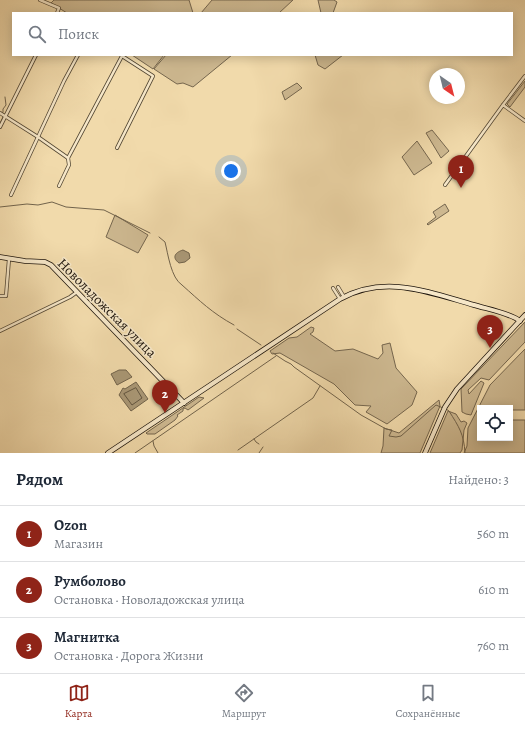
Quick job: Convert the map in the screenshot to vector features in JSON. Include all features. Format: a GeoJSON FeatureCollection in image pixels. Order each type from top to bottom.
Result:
{"type":"FeatureCollection","features":[{"type":"Feature","properties":{"kind":"main road","name":"Новоладожская улица"},"geometry":{"type":"LineString","coordinates":[[0,257],[45,262],[54,267],[184,403]]}},
{"type":"Feature","properties":{"kind":"main road"},"geometry":{"type":"LineString","coordinates":[[108,453],[344,296],[363,290],[388,286],[405,287],[512,316],[520,321]]}},
{"type":"Feature","properties":{"kind":"main road"},"geometry":{"type":"LineString","coordinates":[[425,453],[454,393],[525,315]]}},
{"type":"Feature","properties":{"kind":"street"},"geometry":{"type":"LineString","coordinates":[[40,0],[59,8],[57,12]]}},
{"type":"Feature","properties":{"kind":"street"},"geometry":{"type":"LineString","coordinates":[[0,127],[35,56]]}},
{"type":"Feature","properties":{"kind":"street"},"geometry":{"type":"LineString","coordinates":[[11,195],[64,81],[77,56]]}},
{"type":"Feature","properties":{"kind":"street"},"geometry":{"type":"LineString","coordinates":[[59,186],[69,165],[68,158],[122,56],[153,76],[117,148]]}},
{"type":"Feature","properties":{"kind":"street"},"geometry":{"type":"LineString","coordinates":[[445,185],[525,76]]}},
{"type":"Feature","properties":{"kind":"street"},"geometry":{"type":"LineString","coordinates":[[503,105],[525,121]]}},
{"type":"Feature","properties":{"kind":"street"},"geometry":{"type":"LineString","coordinates":[[0,113],[68,158]]}},
{"type":"Feature","properties":{"kind":"street"},"geometry":{"type":"LineString","coordinates":[[0,296],[6,296],[9,259]]}},
{"type":"Feature","properties":{"kind":"street"},"geometry":{"type":"LineString","coordinates":[[338,287],[344,296]]}},
{"type":"Feature","properties":{"kind":"street"},"geometry":{"type":"LineString","coordinates":[[333,288],[340,299]]}},
{"type":"Feature","properties":{"kind":"street"},"geometry":{"type":"LineString","coordinates":[[0,331],[70,297],[77,292]]}},
{"type":"Feature","properties":{"kind":"shaded area"},"geometry":{"type":"Polygon","coordinates":[[[54,0],[189,0],[193,12],[65,12],[51,3],[54,0]]]}},
{"type":"Feature","properties":{"kind":"shaded area"},"geometry":{"type":"Polygon","coordinates":[[[212,0],[293,0],[280,12],[202,12],[212,0]]]}},
{"type":"Feature","properties":{"kind":"shaded area"},"geometry":{"type":"Polygon","coordinates":[[[318,0],[334,0],[337,2],[333,12],[321,12],[318,0]]]}},
{"type":"Feature","properties":{"kind":"shaded area"},"geometry":{"type":"Polygon","coordinates":[[[134,56],[163,56],[153,69],[134,56]]]}},
{"type":"Feature","properties":{"kind":"shaded area"},"geometry":{"type":"Polygon","coordinates":[[[165,56],[231,56],[193,87],[183,83],[177,84],[154,69],[165,56]]]}},
{"type":"Feature","properties":{"kind":"shaded area"},"geometry":{"type":"Polygon","coordinates":[[[315,56],[342,56],[325,69],[318,65],[315,56]]]}},
{"type":"Feature","properties":{"kind":"shaded area"},"geometry":{"type":"Polygon","coordinates":[[[525,81],[525,87],[510,107],[507,104],[525,81]]]}},
{"type":"Feature","properties":{"kind":"shaded area"},"geometry":{"type":"Polygon","coordinates":[[[297,83],[302,88],[285,100],[282,92],[297,83]]]}},
{"type":"Feature","properties":{"kind":"shaded area"},"geometry":{"type":"Polygon","coordinates":[[[432,130],[449,151],[441,158],[426,133],[432,130]]]}},
{"type":"Feature","properties":{"kind":"shaded area"},"geometry":{"type":"Polygon","coordinates":[[[417,141],[432,163],[414,175],[402,157],[417,141]]]}},
{"type":"Feature","properties":{"kind":"shaded area"},"geometry":{"type":"Polygon","coordinates":[[[445,204],[449,211],[428,225],[427,224],[436,217],[433,212],[445,204]]]}},
{"type":"Feature","properties":{"kind":"shaded area"},"geometry":{"type":"Polygon","coordinates":[[[115,215],[148,235],[138,253],[106,237],[115,215]]]}},
{"type":"Feature","properties":{"kind":"shaded area"},"geometry":{"type":"Polygon","coordinates":[[[525,322],[525,342],[489,380],[481,378],[468,390],[469,394],[481,381],[484,383],[471,415],[462,412],[461,389],[525,322]]]}},
{"type":"Feature","properties":{"kind":"shaded area"},"geometry":{"type":"Polygon","coordinates":[[[311,327],[314,328],[313,332],[310,334],[335,351],[353,349],[378,359],[383,353],[382,345],[390,343],[396,368],[417,392],[412,405],[387,424],[366,412],[371,406],[355,405],[334,384],[280,353],[272,354],[270,351],[289,338],[297,337],[311,327]]]}},
{"type":"Feature","properties":{"kind":"shaded area"},"geometry":{"type":"Polygon","coordinates":[[[525,349],[525,410],[513,410],[513,405],[480,405],[490,385],[525,349]]]}},
{"type":"Feature","properties":{"kind":"shaded area"},"geometry":{"type":"Polygon","coordinates":[[[199,397],[204,398],[188,410],[185,408],[183,409],[183,411],[177,415],[178,416],[175,420],[155,434],[146,433],[199,397]]]}},
{"type":"Feature","properties":{"kind":"shaded area"},"geometry":{"type":"Polygon","coordinates":[[[439,400],[440,406],[420,453],[381,453],[384,428],[399,433],[439,400]]]}},
{"type":"Feature","properties":{"kind":"shaded area"},"geometry":{"type":"Polygon","coordinates":[[[477,410],[477,441],[513,441],[513,420],[525,420],[525,453],[464,453],[467,446],[468,428],[477,410]]]}},
{"type":"Feature","properties":{"kind":"shaded area"},"geometry":{"type":"Polygon","coordinates":[[[448,411],[456,414],[461,422],[464,421],[467,423],[464,430],[462,450],[460,453],[430,453],[448,411]]]}},
{"type":"Feature","properties":{"kind":"water"},"geometry":{"type":"Polygon","coordinates":[[[183,250],[189,253],[190,258],[185,262],[179,263],[175,259],[175,255],[183,250]]]}},
{"type":"Feature","properties":{"kind":"water"},"geometry":{"type":"Polygon","coordinates":[[[119,370],[126,370],[132,377],[117,385],[111,374],[119,370]]]}},
{"type":"Feature","properties":{"kind":"water"},"geometry":{"type":"Polygon","coordinates":[[[136,382],[148,399],[131,411],[119,395],[123,388],[125,389],[136,382]]]}},
{"type":"Feature","properties":{"kind":"waterway"},"geometry":{"type":"LineString","coordinates":[[3,112],[6,105],[5,97]]}},
{"type":"Feature","properties":{"kind":"waterway"},"geometry":{"type":"LineString","coordinates":[[0,123],[3,117]]}},
{"type":"Feature","properties":{"kind":"waterway"},"geometry":{"type":"LineString","coordinates":[[0,207],[27,204],[38,205],[52,202],[66,207],[104,210],[150,233]]}},
{"type":"Feature","properties":{"kind":"waterway"},"geometry":{"type":"LineString","coordinates":[[159,237],[165,242],[170,265],[178,282],[201,302],[234,325]]}},
{"type":"Feature","properties":{"kind":"waterway"},"geometry":{"type":"LineString","coordinates":[[237,329],[261,345]]}},
{"type":"Feature","properties":{"kind":"waterway"},"geometry":{"type":"LineString","coordinates":[[273,353],[291,364],[361,415],[386,429],[392,430],[389,436],[401,436],[436,405],[443,408]]}},
{"type":"Feature","properties":{"kind":"waterway"},"geometry":{"type":"LineString","coordinates":[[135,453],[276,356]]}},
{"type":"Feature","properties":{"kind":"waterway"},"geometry":{"type":"LineString","coordinates":[[238,450],[313,398],[320,386]]}},
{"type":"Feature","properties":{"kind":"waterway"},"geometry":{"type":"LineString","coordinates":[[446,409],[449,411],[460,431],[465,453]]}},
{"type":"Feature","properties":{"kind":"waterway"},"geometry":{"type":"LineString","coordinates":[[254,439],[259,444]]}},
{"type":"Feature","properties":{"kind":"waterway"},"geometry":{"type":"LineString","coordinates":[[153,441],[158,453]]}},
{"type":"Feature","properties":{"kind":"waterway"},"geometry":{"type":"LineString","coordinates":[[259,453],[263,447]]}},
{"type":"Feature","properties":{"kind":"place","name":"Ozon"},"geometry":{"type":"Point","coordinates":[461,188]}},
{"type":"Feature","properties":{"kind":"place","name":"Магнитка"},"geometry":{"type":"Point","coordinates":[490,348]}},
{"type":"Feature","properties":{"kind":"place","name":"Румболово"},"geometry":{"type":"Point","coordinates":[165,413]}}]}
